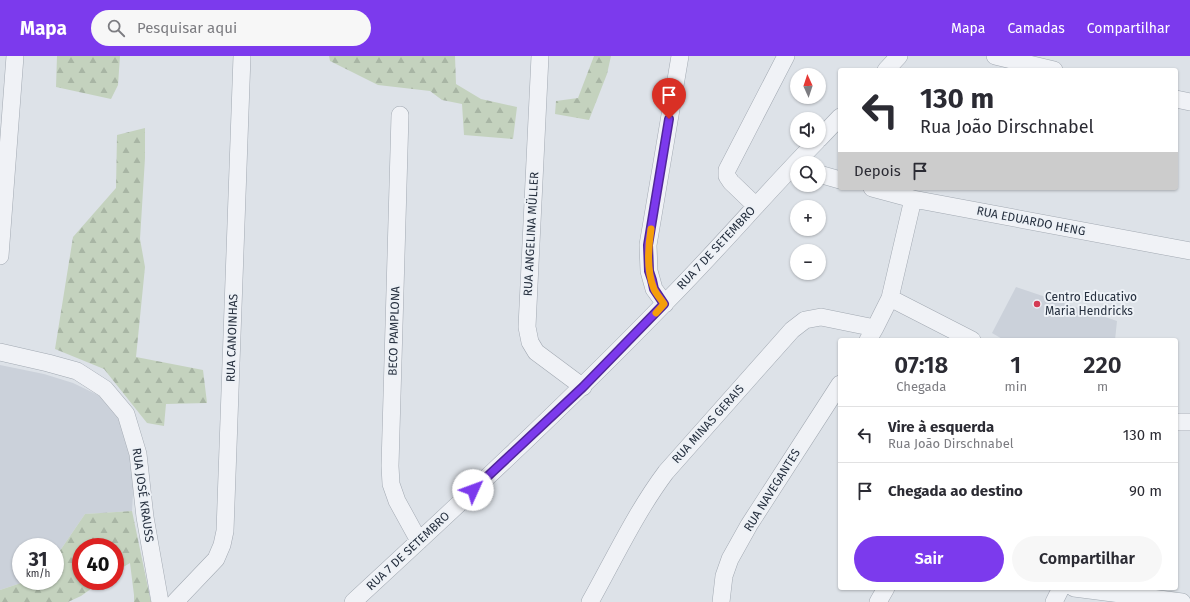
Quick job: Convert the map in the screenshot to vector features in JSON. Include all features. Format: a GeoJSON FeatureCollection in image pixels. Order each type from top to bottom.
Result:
{"type":"FeatureCollection","features":[{"type":"Feature","properties":{"kind":"street"},"geometry":{"type":"LineString","coordinates":[[0,256],[15,56]]}},
{"type":"Feature","properties":{"kind":"street","name":"RUA CANOINHAS"},"geometry":{"type":"LineString","coordinates":[[175,602],[216,559],[222,545],[225,531],[242,56]]}},
{"type":"Feature","properties":{"kind":"street","name":"RUA ANGELINA MÜLLER"},"geometry":{"type":"LineString","coordinates":[[540,56],[527,327],[530,342],[536,352],[583,387]]}},
{"type":"Feature","properties":{"kind":"street"},"geometry":{"type":"LineString","coordinates":[[664,304],[654,289],[649,271],[648,245],[680,56]]}},
{"type":"Feature","properties":{"kind":"street"},"geometry":{"type":"LineString","coordinates":[[756,206],[731,182],[727,176],[727,170],[786,56]]}},
{"type":"Feature","properties":{"kind":"street"},"geometry":{"type":"LineString","coordinates":[[888,68],[899,56]]}},
{"type":"Feature","properties":{"kind":"street"},"geometry":{"type":"LineString","coordinates":[[995,56],[1046,68]]}},
{"type":"Feature","properties":{"kind":"street"},"geometry":{"type":"LineString","coordinates":[[1178,99],[1190,102]]}},
{"type":"Feature","properties":{"kind":"street","name":"BECO PAMPLONA"},"geometry":{"type":"LineString","coordinates":[[400,115],[390,466],[391,484],[397,501],[418,542]]}},
{"type":"Feature","properties":{"kind":"street","name":"RUA 7 DE SETEMBRO"},"geometry":{"type":"LineString","coordinates":[[826,132],[838,119]]}},
{"type":"Feature","properties":{"kind":"street","name":"RUA 7 DE SETEMBRO"},"geometry":{"type":"LineString","coordinates":[[804,156],[811,148]]}},
{"type":"Feature","properties":{"kind":"street","name":"RUA 7 DE SETEMBRO"},"geometry":{"type":"LineString","coordinates":[[353,602],[583,387],[708,259],[756,206],[790,172]]}},
{"type":"Feature","properties":{"kind":"street"},"geometry":{"type":"LineString","coordinates":[[826,176],[838,179]]}},
{"type":"Feature","properties":{"kind":"street","name":"RUA EDUARDO HENG"},"geometry":{"type":"LineString","coordinates":[[879,190],[913,199],[1190,251]]}},
{"type":"Feature","properties":{"kind":"street"},"geometry":{"type":"LineString","coordinates":[[871,334],[890,298],[913,199]]}},
{"type":"Feature","properties":{"kind":"street"},"geometry":{"type":"LineString","coordinates":[[890,298],[968,338]]}},
{"type":"Feature","properties":{"kind":"street","name":"RUA MINAS GERAIS"},"geometry":{"type":"LineString","coordinates":[[590,602],[642,508],[666,472],[792,330],[805,320],[821,317],[871,334]]}},
{"type":"Feature","properties":{"kind":"street","name":"RUA JOSÉ KRAUSS"},"geometry":{"type":"LineString","coordinates":[[0,352],[77,371],[105,389],[126,414],[138,454],[145,517],[160,602]]}},
{"type":"Feature","properties":{"kind":"street","name":"RUA NAVEGANTES"},"geometry":{"type":"LineString","coordinates":[[721,602],[724,576],[730,559],[749,525],[838,387]]}},
{"type":"Feature","properties":{"kind":"street"},"geometry":{"type":"LineString","coordinates":[[1178,422],[1190,422]]}},
{"type":"Feature","properties":{"kind":"street"},"geometry":{"type":"LineString","coordinates":[[878,602],[885,590]]}},
{"type":"Feature","properties":{"kind":"street"},"geometry":{"type":"LineString","coordinates":[[1054,602],[1060,590]]}},
{"type":"Feature","properties":{"kind":"street"},"geometry":{"type":"LineString","coordinates":[[1089,590],[1182,602]]}},
{"type":"Feature","properties":{"kind":"shaded area","name":"Centro Educativo Maria Hendricks"},"geometry":{"type":"Polygon","coordinates":[[[1016,287],[1117,321],[1115,338],[1001,338],[992,333],[1016,287]]]}},
{"type":"Feature","properties":{"kind":"shaded area"},"geometry":{"type":"Polygon","coordinates":[[[0,365],[44,374],[73,383],[98,395],[124,419],[135,459],[132,511],[85,514],[64,545],[64,538],[12,538],[12,586],[0,590],[0,365]]]}},
{"type":"Feature","properties":{"kind":"green space"},"geometry":{"type":"Polygon","coordinates":[[[57,56],[120,56],[118,85],[111,99],[56,87],[57,56]]]}},
{"type":"Feature","properties":{"kind":"green space"},"geometry":{"type":"Polygon","coordinates":[[[329,56],[455,56],[456,84],[481,99],[517,107],[513,139],[464,135],[462,104],[442,100],[430,91],[378,85],[330,61],[329,56]]]}},
{"type":"Feature","properties":{"kind":"green space"},"geometry":{"type":"Polygon","coordinates":[[[594,56],[611,56],[607,74],[589,120],[555,114],[556,101],[578,98],[594,56]]]}},
{"type":"Feature","properties":{"kind":"green space"},"geometry":{"type":"Polygon","coordinates":[[[145,128],[145,158],[140,239],[145,267],[136,357],[203,370],[207,403],[166,404],[164,426],[147,423],[104,369],[55,349],[73,237],[116,188],[117,135],[145,128]]]}},
{"type":"Feature","properties":{"kind":"green space"},"geometry":{"type":"Polygon","coordinates":[[[132,511],[151,602],[134,602],[130,563],[124,567],[124,538],[72,538],[72,590],[89,590],[68,602],[0,602],[0,590],[12,586],[12,590],[64,590],[64,545],[85,514],[132,511]]]}},
{"type":"Feature","properties":{"kind":"slow traffic"},"geometry":{"type":"LineString","coordinates":[[651,229],[648,245],[649,271],[654,289],[664,304],[656,313]]}},
{"type":"Feature","properties":{"kind":"place","name":"Centro Educativo Maria Hendricks"},"geometry":{"type":"Point","coordinates":[1037,304]}},
{"type":"Feature","properties":{"kind":"route"},"geometry":{"type":"LineString","coordinates":[[473,490],[583,387],[664,304],[654,289],[649,271],[648,245],[669,119]]}}]}
